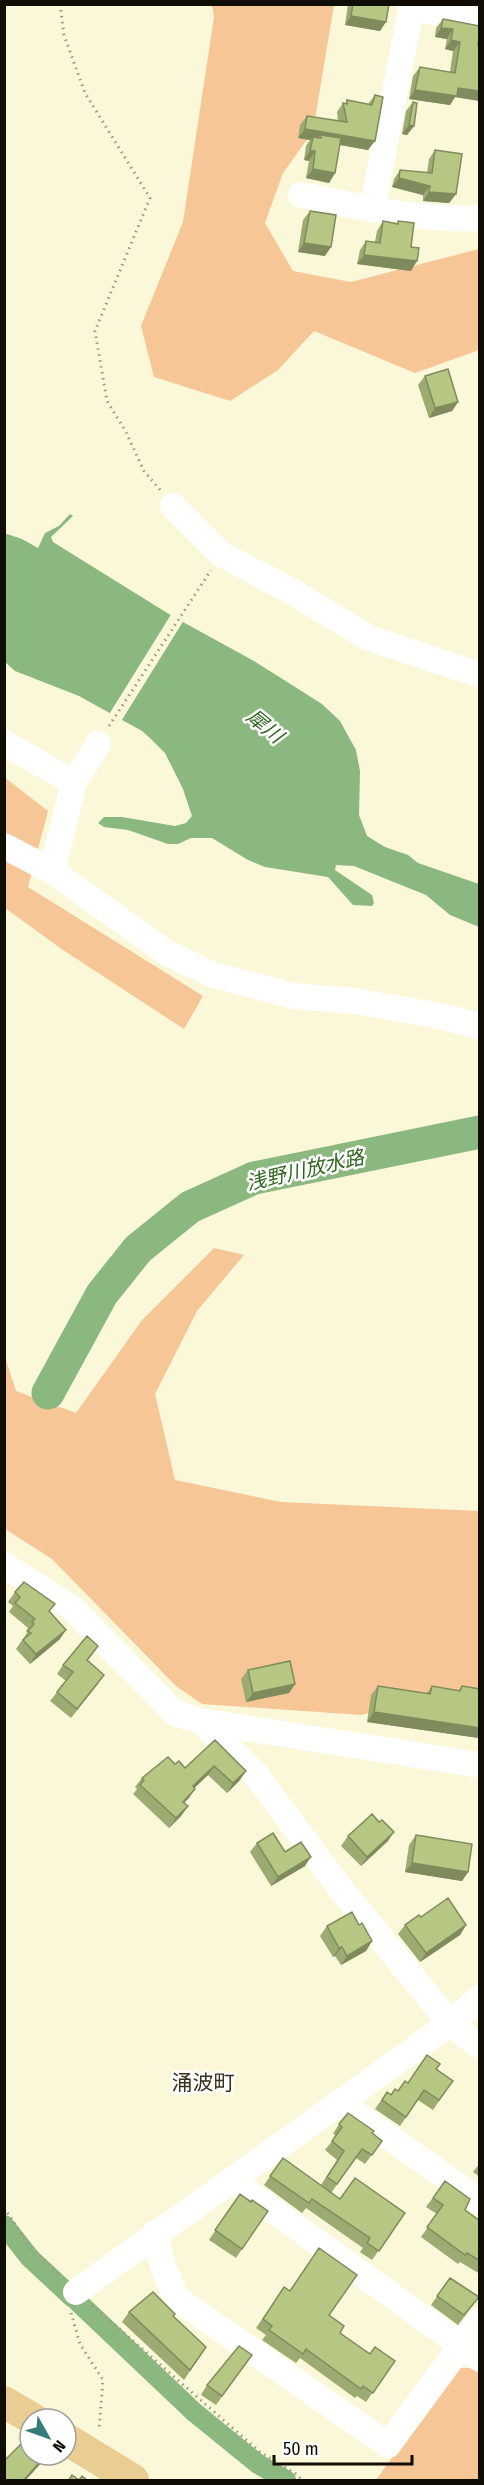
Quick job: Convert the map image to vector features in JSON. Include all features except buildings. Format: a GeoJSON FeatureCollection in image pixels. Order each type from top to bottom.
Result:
{"type":"FeatureCollection","features":[{"type":"Feature","properties":{"kind":"main road"},"geometry":{"type":"LineString","coordinates":[[4,2402],[18,2410]]}},
{"type":"Feature","properties":{"kind":"main road"},"geometry":{"type":"LineString","coordinates":[[78,2446],[133,2481]]}},
{"type":"Feature","properties":{"kind":"street"},"geometry":{"type":"LineString","coordinates":[[372,210],[411,6],[480,21]]}},
{"type":"Feature","properties":{"kind":"street"},"geometry":{"type":"LineString","coordinates":[[301,195],[372,210],[446,220],[480,218]]}},
{"type":"Feature","properties":{"kind":"street"},"geometry":{"type":"LineString","coordinates":[[173,506],[221,554],[291,591],[369,638],[480,675]]}},
{"type":"Feature","properties":{"kind":"street"},"geometry":{"type":"LineString","coordinates":[[4,743],[74,783]]}},
{"type":"Feature","properties":{"kind":"street"},"geometry":{"type":"LineString","coordinates":[[52,871],[74,783],[98,744]]}},
{"type":"Feature","properties":{"kind":"street"},"geometry":{"type":"LineString","coordinates":[[4,846],[52,871],[167,953],[214,975],[294,996],[354,1001],[435,1015],[480,1026]]}},
{"type":"Feature","properties":{"kind":"street"},"geometry":{"type":"LineString","coordinates":[[4,1565],[72,1608],[175,1713],[201,1721],[480,1766]]}},
{"type":"Feature","properties":{"kind":"street"},"geometry":{"type":"LineString","coordinates":[[201,1721],[256,1775],[340,1888],[441,2012],[463,2034],[480,2046]]}},
{"type":"Feature","properties":{"kind":"street"},"geometry":{"type":"LineString","coordinates":[[76,2292],[155,2233],[452,2022],[480,1997]]}},
{"type":"Feature","properties":{"kind":"street"},"geometry":{"type":"LineString","coordinates":[[339,2102],[480,2201]]}},
{"type":"Feature","properties":{"kind":"street"},"geometry":{"type":"LineString","coordinates":[[231,2180],[470,2353]]}},
{"type":"Feature","properties":{"kind":"street"},"geometry":{"type":"LineString","coordinates":[[155,2233],[162,2263],[176,2298],[388,2445],[470,2353],[480,2320]]}},
{"type":"Feature","properties":{"kind":"path"},"geometry":{"type":"LineString","coordinates":[[60,4],[64,35],[85,93],[150,198],[95,331],[107,401],[144,471],[173,506]]}},
{"type":"Feature","properties":{"kind":"path"},"geometry":{"type":"LineString","coordinates":[[98,744],[221,554]]}},
{"type":"Feature","properties":{"kind":"path"},"geometry":{"type":"LineString","coordinates":[[4,2208],[31,2248],[76,2292],[260,2452],[296,2474],[302,2481]]}},
{"type":"Feature","properties":{"kind":"path"},"geometry":{"type":"LineString","coordinates":[[76,2292],[69,2308],[80,2344],[103,2380],[98,2437],[112,2449],[100,2460]]}},
{"type":"Feature","properties":{"kind":"shaded area"},"geometry":{"type":"Polygon","coordinates":[[[212,5],[334,5],[313,131],[283,173],[265,223],[293,271],[351,282],[479,249],[479,350],[415,373],[314,331],[278,370],[230,401],[154,377],[141,326],[183,222],[214,17],[212,5]]]}},
{"type":"Feature","properties":{"kind":"shaded area"},"geometry":{"type":"Polygon","coordinates":[[[4,777],[48,811],[28,887],[203,996],[184,1029],[63,950],[5,908],[4,777]]]}},
{"type":"Feature","properties":{"kind":"shaded area"},"geometry":{"type":"Polygon","coordinates":[[[214,1248],[244,1255],[197,1311],[155,1394],[175,1480],[281,1502],[479,1511],[479,1687],[361,1715],[202,1704],[176,1686],[52,1559],[5,1529],[4,1354],[16,1391],[76,1413],[142,1320],[214,1248]]]}},
{"type":"Feature","properties":{"kind":"shaded area"},"geometry":{"type":"Polygon","coordinates":[[[456,2368],[472,2368],[479,2373],[479,2480],[376,2480],[456,2368]]]}},
{"type":"Feature","properties":{"kind":"water","name":"犀川"},"geometry":{"type":"Polygon","coordinates":[[[70,514],[73,516],[51,537],[53,542],[172,616],[254,661],[322,704],[340,721],[356,750],[360,771],[359,815],[367,836],[385,847],[408,855],[418,863],[479,884],[479,927],[450,915],[426,895],[354,866],[336,865],[335,870],[372,895],[374,903],[372,906],[353,905],[328,877],[265,867],[248,860],[212,838],[191,838],[178,844],[168,844],[128,830],[104,827],[98,823],[104,817],[122,817],[175,826],[186,823],[192,816],[183,789],[165,753],[142,731],[79,696],[15,671],[5,662],[4,533],[38,548],[45,533],[59,526],[70,514]]]}},
{"type":"Feature","properties":{"kind":"pier"},"geometry":{"type":"Polygon","coordinates":[[[172,613],[184,620],[120,723],[108,716],[172,613]]]}},
{"type":"Feature","properties":{"kind":"waterway","name":"浅野川放水路"},"geometry":{"type":"LineString","coordinates":[[48,1393],[102,1294],[138,1249],[190,1207],[254,1178],[480,1132]]}},
{"type":"Feature","properties":{"kind":"waterway"},"geometry":{"type":"LineString","coordinates":[[4,2225],[30,2258],[73,2298]]}},
{"type":"Feature","properties":{"kind":"waterway"},"geometry":{"type":"LineString","coordinates":[[78,2302],[194,2412],[258,2464],[286,2480]]}},
{"type":"Feature","properties":{"kind":"district","name":"涌波町"},"geometry":{"type":"Point","coordinates":[203,2083]}}]}
